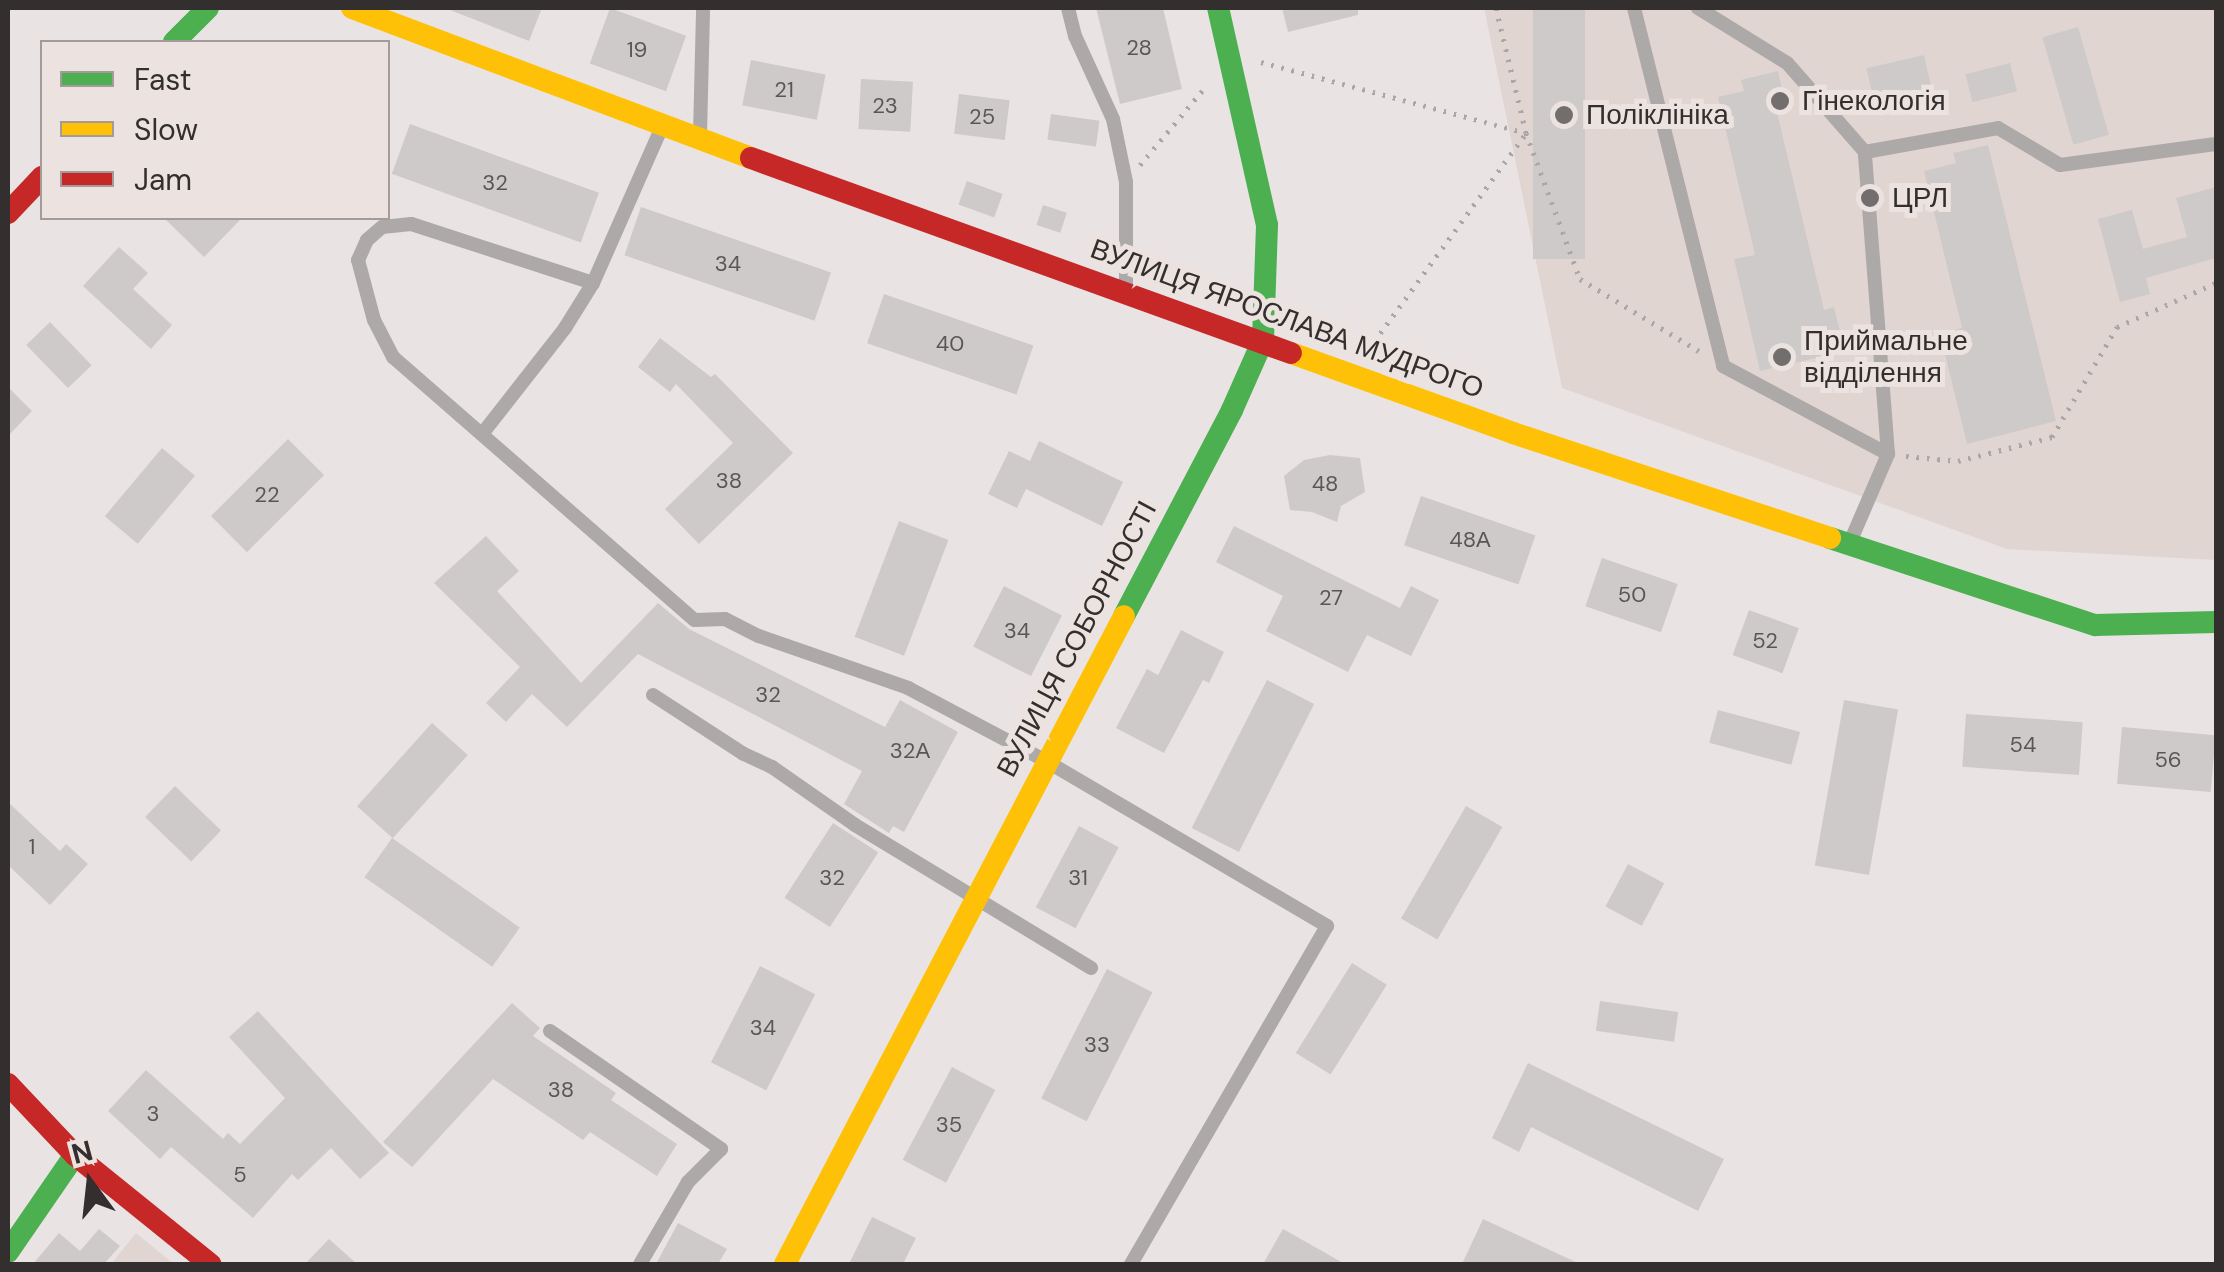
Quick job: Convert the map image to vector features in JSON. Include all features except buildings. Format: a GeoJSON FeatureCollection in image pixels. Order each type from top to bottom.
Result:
{"type":"FeatureCollection","features":[{"type":"Feature","properties":{"kind":"street"},"geometry":{"type":"LineString","coordinates":[[176,40],[208,8]]}},
{"type":"Feature","properties":{"kind":"street","name":"ВУЛИЦЯ ЯРОСЛАВА МУДРОГО"},"geometry":{"type":"LineString","coordinates":[[352,8],[700,140],[1264,340],[1512,433],[1850,541],[2095,625],[2216,622]]}},
{"type":"Feature","properties":{"kind":"street","name":"ВУЛИЦЯ СОБОРНОСТІ"},"geometry":{"type":"LineString","coordinates":[[784,1264],[1232,410],[1264,340],[1266,225],[1218,8]]}},
{"type":"Feature","properties":{"kind":"street"},"geometry":{"type":"LineString","coordinates":[[8,213],[40,179]]}},
{"type":"Feature","properties":{"kind":"street"},"geometry":{"type":"LineString","coordinates":[[8,1084],[75,1155],[210,1264]]}},
{"type":"Feature","properties":{"kind":"street"},"geometry":{"type":"LineString","coordinates":[[8,1252],[75,1155]]}},
{"type":"Feature","properties":{"kind":"lane"},"geometry":{"type":"LineString","coordinates":[[700,140],[703,8]]}},
{"type":"Feature","properties":{"kind":"lane"},"geometry":{"type":"LineString","coordinates":[[1068,8],[1075,36],[1113,119],[1126,182],[1126,293]]}},
{"type":"Feature","properties":{"kind":"lane"},"geometry":{"type":"LineString","coordinates":[[1634,8],[1724,366],[1888,454]]}},
{"type":"Feature","properties":{"kind":"lane"},"geometry":{"type":"LineString","coordinates":[[1698,8],[1788,63],[1865,152],[1888,454],[1850,541]]}},
{"type":"Feature","properties":{"kind":"lane"},"geometry":{"type":"LineString","coordinates":[[482,434],[565,328],[593,283],[662,126]]}},
{"type":"Feature","properties":{"kind":"lane"},"geometry":{"type":"LineString","coordinates":[[1865,152],[1998,128],[2060,165],[2216,144]]}},
{"type":"Feature","properties":{"kind":"lane"},"geometry":{"type":"LineString","coordinates":[[593,283],[411,224],[382,228],[367,240],[358,260],[361,281],[393,357],[695,620],[725,619],[759,636],[908,688],[1046,761],[1328,926],[1131,1264]]}},
{"type":"Feature","properties":{"kind":"lane"},"geometry":{"type":"LineString","coordinates":[[653,695],[744,754],[772,767],[855,825],[1092,968]]}},
{"type":"Feature","properties":{"kind":"lane"},"geometry":{"type":"LineString","coordinates":[[550,1031],[721,1149],[688,1182],[640,1264]]}},
{"type":"Feature","properties":{"kind":"path"},"geometry":{"type":"LineString","coordinates":[[1496,8],[1526,133],[1580,278],[1724,366]]}},
{"type":"Feature","properties":{"kind":"path"},"geometry":{"type":"LineString","coordinates":[[1228,52],[1526,133]]}},
{"type":"Feature","properties":{"kind":"path"},"geometry":{"type":"LineString","coordinates":[[1126,182],[1202,91]]}},
{"type":"Feature","properties":{"kind":"path"},"geometry":{"type":"LineString","coordinates":[[1352,372],[1526,133]]}},
{"type":"Feature","properties":{"kind":"path"},"geometry":{"type":"LineString","coordinates":[[1888,454],[1958,461],[2052,437],[2118,327],[2216,284]]}},
{"type":"Feature","properties":{"kind":"shaded area","name":"ЦРЛ"},"geometry":{"type":"Polygon","coordinates":[[[1484,8],[2216,8],[2216,560],[2007,549],[1562,388],[1484,8]]]}},
{"type":"Feature","properties":{"kind":"shaded area"},"geometry":{"type":"Polygon","coordinates":[[[136,1233],[174,1264],[111,1264],[136,1233]]]}},
{"type":"Feature","properties":{"kind":"traffic: fast"},"geometry":{"type":"LineString","coordinates":[[176,40],[208,8]]}},
{"type":"Feature","properties":{"kind":"traffic: fast"},"geometry":{"type":"LineString","coordinates":[[1124,616],[1232,410],[1263,340],[1267,225],[1218,8]]}},
{"type":"Feature","properties":{"kind":"traffic: fast"},"geometry":{"type":"LineString","coordinates":[[1830,538],[2095,625],[2216,622]]}},
{"type":"Feature","properties":{"kind":"traffic: fast"},"geometry":{"type":"LineString","coordinates":[[8,1252],[75,1155]]}},
{"type":"Feature","properties":{"kind":"traffic: slow"},"geometry":{"type":"LineString","coordinates":[[352,8],[751,158]]}},
{"type":"Feature","properties":{"kind":"traffic: slow"},"geometry":{"type":"LineString","coordinates":[[1291,353],[1513,433],[1830,538]]}},
{"type":"Feature","properties":{"kind":"traffic: slow"},"geometry":{"type":"LineString","coordinates":[[785,1264],[1124,616]]}},
{"type":"Feature","properties":{"kind":"traffic: jam"},"geometry":{"type":"LineString","coordinates":[[751,158],[1291,353]]}},
{"type":"Feature","properties":{"kind":"traffic: jam"},"geometry":{"type":"LineString","coordinates":[[8,213],[40,179]]}},
{"type":"Feature","properties":{"kind":"traffic: jam"},"geometry":{"type":"LineString","coordinates":[[8,1084],[75,1155],[210,1264]]}},
{"type":"Feature","properties":{"kind":"place","name":"Гінекологія"},"geometry":{"type":"Point","coordinates":[1780,101]}},
{"type":"Feature","properties":{"kind":"place","name":"Поліклініка"},"geometry":{"type":"Point","coordinates":[1564,115]}},
{"type":"Feature","properties":{"kind":"place","name":"ЦРЛ"},"geometry":{"type":"Point","coordinates":[1870,198]}},
{"type":"Feature","properties":{"kind":"place","name":"Приймальне відділення"},"geometry":{"type":"Point","coordinates":[1782,357]}}]}
